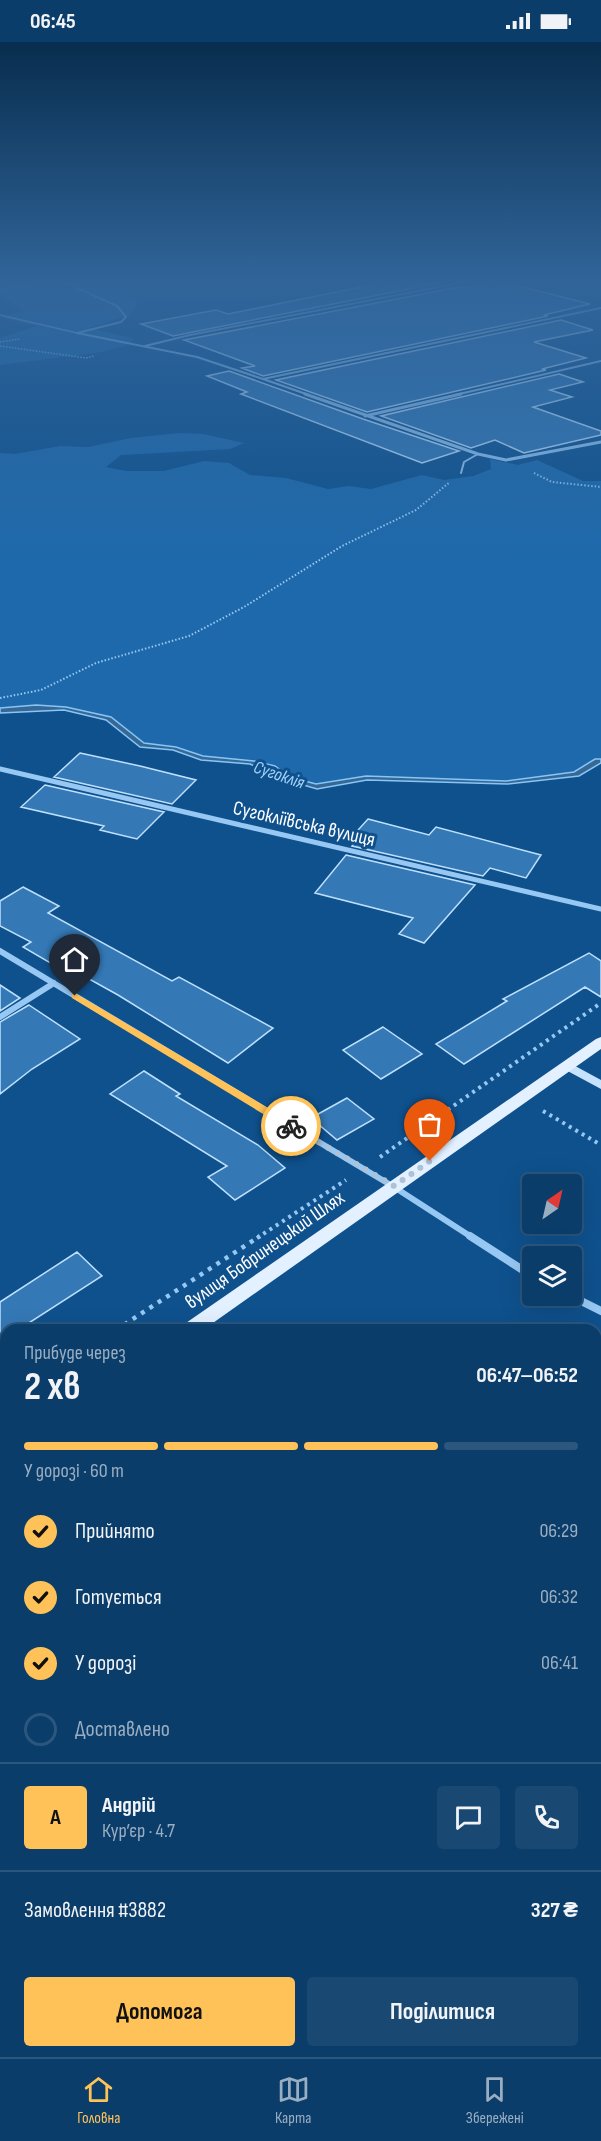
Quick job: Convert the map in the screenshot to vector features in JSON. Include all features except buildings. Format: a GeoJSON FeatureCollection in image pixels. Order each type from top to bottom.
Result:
{"type":"FeatureCollection","features":[{"type":"Feature","properties":{"kind":"main road","name":"вулиця Бобринецький Шлях"},"geometry":{"type":"LineString","coordinates":[[198,1324],[601,1042]]}},
{"type":"Feature","properties":{"kind":"street"},"geometry":{"type":"LineString","coordinates":[[248,374],[478,454],[506,460],[601,442]]}},
{"type":"Feature","properties":{"kind":"street"},"geometry":{"type":"LineString","coordinates":[[263,379],[287,374]]}},
{"type":"Feature","properties":{"kind":"street"},"geometry":{"type":"LineString","coordinates":[[365,416],[545,374]]}},
{"type":"Feature","properties":{"kind":"street","name":"Сугокліївська вулиця"},"geometry":{"type":"LineString","coordinates":[[0,769],[601,909]]}},
{"type":"Feature","properties":{"kind":"street"},"geometry":{"type":"LineString","coordinates":[[0,951],[394,1186],[522,1269]]}},
{"type":"Feature","properties":{"kind":"street"},"geometry":{"type":"LineString","coordinates":[[0,1017],[54,983]]}},
{"type":"Feature","properties":{"kind":"street"},"geometry":{"type":"LineString","coordinates":[[566,1065],[601,1084]]}},
{"type":"Feature","properties":{"kind":"street"},"geometry":{"type":"LineString","coordinates":[[582,1302],[601,1311]]}},
{"type":"Feature","properties":{"kind":"lane"},"geometry":{"type":"LineString","coordinates":[[461,473],[464,462],[478,454]]}},
{"type":"Feature","properties":{"kind":"path"},"geometry":{"type":"LineString","coordinates":[[506,460],[552,482],[601,487]]}},
{"type":"Feature","properties":{"kind":"path"},"geometry":{"type":"LineString","coordinates":[[0,698],[41,690],[96,663],[189,636],[244,607],[342,546],[416,510],[461,473]]}},
{"type":"Feature","properties":{"kind":"path"},"geometry":{"type":"LineString","coordinates":[[125,1324],[362,1169],[601,1003]]}},
{"type":"Feature","properties":{"kind":"path"},"geometry":{"type":"LineString","coordinates":[[490,1081],[601,1145]]}},
{"type":"Feature","properties":{"kind":"shaded area"},"geometry":{"type":"Polygon","coordinates":[[[179,433],[203,434],[244,443],[230,449],[121,455],[106,467],[126,471],[164,471],[204,461],[229,463],[250,475],[286,478],[328,489],[349,486],[371,489],[422,475],[444,480],[473,476],[491,469],[490,459],[518,465],[537,460],[583,481],[601,481],[601,759],[595,759],[574,772],[506,781],[366,776],[316,784],[290,777],[275,766],[254,761],[203,756],[176,747],[144,743],[111,717],[65,707],[0,708],[0,453],[15,454],[60,446],[88,447],[131,438],[179,433]]]}},
{"type":"Feature","properties":{"kind":"water","name":"Сугоклія"},"geometry":{"type":"Polygon","coordinates":[[[36,705],[66,707],[111,717],[144,743],[176,747],[203,756],[254,761],[275,766],[290,777],[316,784],[366,776],[506,781],[574,772],[595,759],[601,759],[601,763],[579,776],[507,784],[367,780],[317,789],[286,780],[250,764],[201,760],[173,750],[140,747],[106,720],[64,710],[0,713],[0,708],[36,705]]]}},
{"type":"Feature","properties":{"kind":"way so far"},"geometry":{"type":"LineString","coordinates":[[291,1126],[394,1186],[430,1161]]}},
{"type":"Feature","properties":{"kind":"route"},"geometry":{"type":"LineString","coordinates":[[75,996],[291,1126]]}}]}
